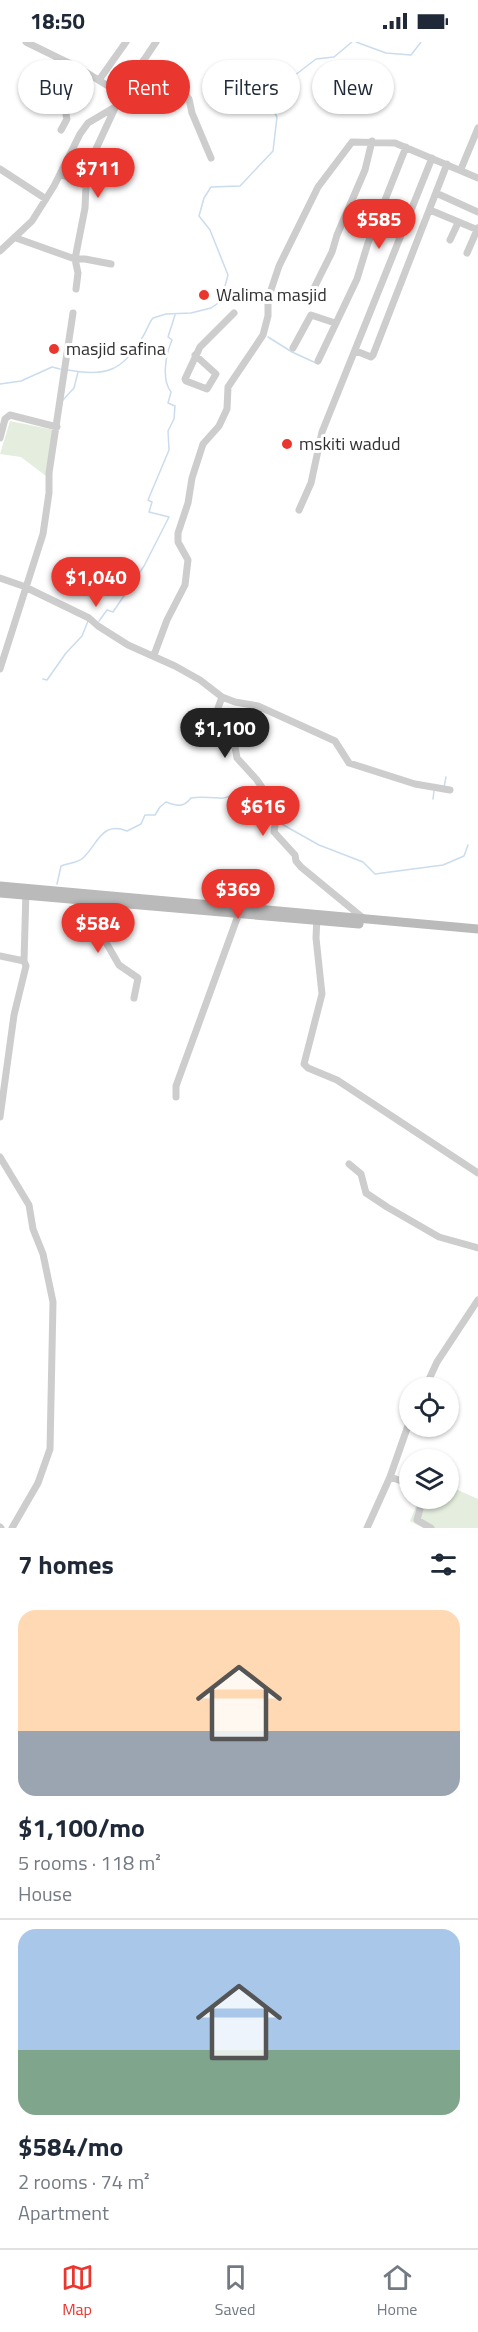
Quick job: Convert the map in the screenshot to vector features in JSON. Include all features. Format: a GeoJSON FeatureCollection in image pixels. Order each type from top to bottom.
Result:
{"type":"FeatureCollection","features":[{"type":"Feature","properties":{"kind":"main road"},"geometry":{"type":"LineString","coordinates":[[0,886],[94,902],[238,913],[363,918],[478,929]]}},
{"type":"Feature","properties":{"kind":"main road"},"geometry":{"type":"LineString","coordinates":[[0,893],[26,892],[317,916],[478,935]]}},
{"type":"Feature","properties":{"kind":"street"},"geometry":{"type":"LineString","coordinates":[[26,42],[36,44],[64,60]]}},
{"type":"Feature","properties":{"kind":"street"},"geometry":{"type":"LineString","coordinates":[[99,80],[126,42]]}},
{"type":"Feature","properties":{"kind":"street"},"geometry":{"type":"LineString","coordinates":[[144,60],[156,42]]}},
{"type":"Feature","properties":{"kind":"street"},"geometry":{"type":"LineString","coordinates":[[94,77],[106,84]]}},
{"type":"Feature","properties":{"kind":"street"},"geometry":{"type":"LineString","coordinates":[[190,104],[211,158]]}},
{"type":"Feature","properties":{"kind":"street"},"geometry":{"type":"LineString","coordinates":[[0,250],[32,221],[61,174],[80,134],[88,123],[106,112]]}},
{"type":"Feature","properties":{"kind":"street"},"geometry":{"type":"LineString","coordinates":[[61,130],[67,119],[66,114]]}},
{"type":"Feature","properties":{"kind":"street"},"geometry":{"type":"LineString","coordinates":[[76,289],[78,273],[75,259],[85,208],[86,186],[90,173],[89,164],[112,114]]}},
{"type":"Feature","properties":{"kind":"street"},"geometry":{"type":"LineString","coordinates":[[460,169],[478,128]]}},
{"type":"Feature","properties":{"kind":"street"},"geometry":{"type":"LineString","coordinates":[[314,288],[332,252],[365,170],[372,141]]}},
{"type":"Feature","properties":{"kind":"street"},"geometry":{"type":"LineString","coordinates":[[154,655],[167,620],[185,585],[188,560],[178,542],[178,533],[203,444],[219,426],[227,409],[228,387],[262,335],[268,316],[268,298],[279,266],[318,187],[352,142],[395,143],[478,178]]}},
{"type":"Feature","properties":{"kind":"street"},"geometry":{"type":"LineString","coordinates":[[318,361],[357,279],[368,243],[406,147]]}},
{"type":"Feature","properties":{"kind":"street"},"geometry":{"type":"LineString","coordinates":[[299,510],[311,483],[322,432],[432,158]]}},
{"type":"Feature","properties":{"kind":"street"},"geometry":{"type":"LineString","coordinates":[[356,351],[371,357],[373,355],[447,164]]}},
{"type":"Feature","properties":{"kind":"street"},"geometry":{"type":"LineString","coordinates":[[0,169],[46,199]]}},
{"type":"Feature","properties":{"kind":"street"},"geometry":{"type":"LineString","coordinates":[[61,174],[86,186]]}},
{"type":"Feature","properties":{"kind":"street"},"geometry":{"type":"LineString","coordinates":[[436,193],[478,212]]}},
{"type":"Feature","properties":{"kind":"street"},"geometry":{"type":"LineString","coordinates":[[430,210],[478,229],[467,253]]}},
{"type":"Feature","properties":{"kind":"street"},"geometry":{"type":"LineString","coordinates":[[450,240],[458,223]]}},
{"type":"Feature","properties":{"kind":"street"},"geometry":{"type":"LineString","coordinates":[[16,237],[75,259],[111,264]]}},
{"type":"Feature","properties":{"kind":"street"},"geometry":{"type":"LineString","coordinates":[[0,669],[3,651],[43,534],[49,493],[49,473],[73,313]]}},
{"type":"Feature","properties":{"kind":"street"},"geometry":{"type":"LineString","coordinates":[[195,355],[216,374],[207,389],[203,390],[185,380],[195,355],[215,330],[234,313]]}},
{"type":"Feature","properties":{"kind":"street"},"geometry":{"type":"LineString","coordinates":[[293,348],[311,315],[335,323]]}},
{"type":"Feature","properties":{"kind":"street"},"geometry":{"type":"LineString","coordinates":[[0,438],[5,419],[10,415],[57,427]]}},
{"type":"Feature","properties":{"kind":"street"},"geometry":{"type":"LineString","coordinates":[[0,578],[89,618],[128,645],[154,655],[200,680],[222,696],[235,702],[258,706],[335,741],[350,763],[416,784],[450,790]]}},
{"type":"Feature","properties":{"kind":"street"},"geometry":{"type":"LineString","coordinates":[[222,696],[214,719],[216,726],[222,737],[235,747],[237,758],[257,780],[275,821],[274,832],[295,855],[296,861],[363,918]]}},
{"type":"Feature","properties":{"kind":"street"},"geometry":{"type":"LineString","coordinates":[[0,1117],[14,1015],[26,966],[24,961],[26,892]]}},
{"type":"Feature","properties":{"kind":"street"},"geometry":{"type":"LineString","coordinates":[[94,902],[104,939],[119,965],[138,978],[134,998]]}},
{"type":"Feature","properties":{"kind":"street"},"geometry":{"type":"LineString","coordinates":[[176,1097],[176,1086],[238,913]]}},
{"type":"Feature","properties":{"kind":"street"},"geometry":{"type":"LineString","coordinates":[[317,916],[316,938],[322,994],[304,1064],[308,1068],[337,1080],[478,1173]]}},
{"type":"Feature","properties":{"kind":"street"},"geometry":{"type":"LineString","coordinates":[[0,956],[24,961]]}},
{"type":"Feature","properties":{"kind":"street"},"geometry":{"type":"LineString","coordinates":[[0,1157],[29,1205],[33,1229],[43,1254],[53,1302],[50,1449],[38,1483],[12,1528]]}},
{"type":"Feature","properties":{"kind":"street"},"geometry":{"type":"LineString","coordinates":[[349,1164],[361,1174],[364,1190],[387,1207],[439,1237],[478,1248]]}},
{"type":"Feature","properties":{"kind":"street"},"geometry":{"type":"LineString","coordinates":[[430,1377],[437,1362],[477,1305]]}},
{"type":"Feature","properties":{"kind":"street"},"geometry":{"type":"LineString","coordinates":[[367,1528],[390,1477],[404,1437]]}},
{"type":"Feature","properties":{"kind":"street"},"geometry":{"type":"LineString","coordinates":[[390,1477],[399,1480]]}},
{"type":"Feature","properties":{"kind":"street"},"geometry":{"type":"LineString","coordinates":[[420,1509],[417,1520],[431,1528]]}},
{"type":"Feature","properties":{"kind":"green space"},"geometry":{"type":"Polygon","coordinates":[[[10,421],[54,430],[46,476],[21,457],[0,454],[10,421]]]}},
{"type":"Feature","properties":{"kind":"green space"},"geometry":{"type":"Polygon","coordinates":[[[459,1490],[478,1499],[478,1528],[423,1528],[410,1521],[415,1509],[459,1509],[459,1490]]]}},
{"type":"Feature","properties":{"kind":"waterway"},"geometry":{"type":"LineString","coordinates":[[68,370],[92,373],[112,369],[128,358],[153,318],[166,314],[191,313],[211,308],[221,301],[228,275],[210,230],[199,216],[204,198],[211,187],[240,186],[273,151],[277,117],[262,92],[277,81],[290,79],[316,59],[334,57],[352,42]]}},
{"type":"Feature","properties":{"kind":"waterway"},"geometry":{"type":"LineString","coordinates":[[356,42],[386,53],[411,55],[421,42]]}},
{"type":"Feature","properties":{"kind":"waterway"},"geometry":{"type":"LineString","coordinates":[[99,621],[107,610],[113,612],[144,566],[169,517],[149,512],[152,502],[148,500],[169,450],[168,431],[174,419],[175,406],[168,403],[171,392],[165,374],[166,359],[172,340],[168,337],[175,315]]}},
{"type":"Feature","properties":{"kind":"waterway"},"geometry":{"type":"LineString","coordinates":[[268,337],[316,363]]}},
{"type":"Feature","properties":{"kind":"waterway"},"geometry":{"type":"LineString","coordinates":[[0,384],[21,381],[52,367],[60,369]]}},
{"type":"Feature","properties":{"kind":"waterway"},"geometry":{"type":"LineString","coordinates":[[63,400],[74,388],[78,372]]}},
{"type":"Feature","properties":{"kind":"waterway"},"geometry":{"type":"LineString","coordinates":[[43,679],[47,680],[66,653],[82,636],[88,621]]}},
{"type":"Feature","properties":{"kind":"waterway"},"geometry":{"type":"LineString","coordinates":[[444,787],[446,777]]}},
{"type":"Feature","properties":{"kind":"waterway"},"geometry":{"type":"LineString","coordinates":[[433,799],[434,791]]}},
{"type":"Feature","properties":{"kind":"waterway"},"geometry":{"type":"LineString","coordinates":[[57,884],[61,866],[81,860],[106,831],[111,829],[127,831],[141,824],[145,815],[155,815],[166,802],[180,805],[191,798],[224,798],[238,795],[248,796],[268,809]]}},
{"type":"Feature","properties":{"kind":"waterway"},"geometry":{"type":"LineString","coordinates":[[278,822],[319,845],[363,862],[375,874],[443,865],[464,856],[468,845]]}},
{"type":"Feature","properties":{"kind":"place","name":"Walima masjid"},"geometry":{"type":"Point","coordinates":[204,295]}},
{"type":"Feature","properties":{"kind":"place","name":"masjid safina"},"geometry":{"type":"Point","coordinates":[54,349]}},
{"type":"Feature","properties":{"kind":"place","name":"mskiti wadud"},"geometry":{"type":"Point","coordinates":[287,444]}}]}
